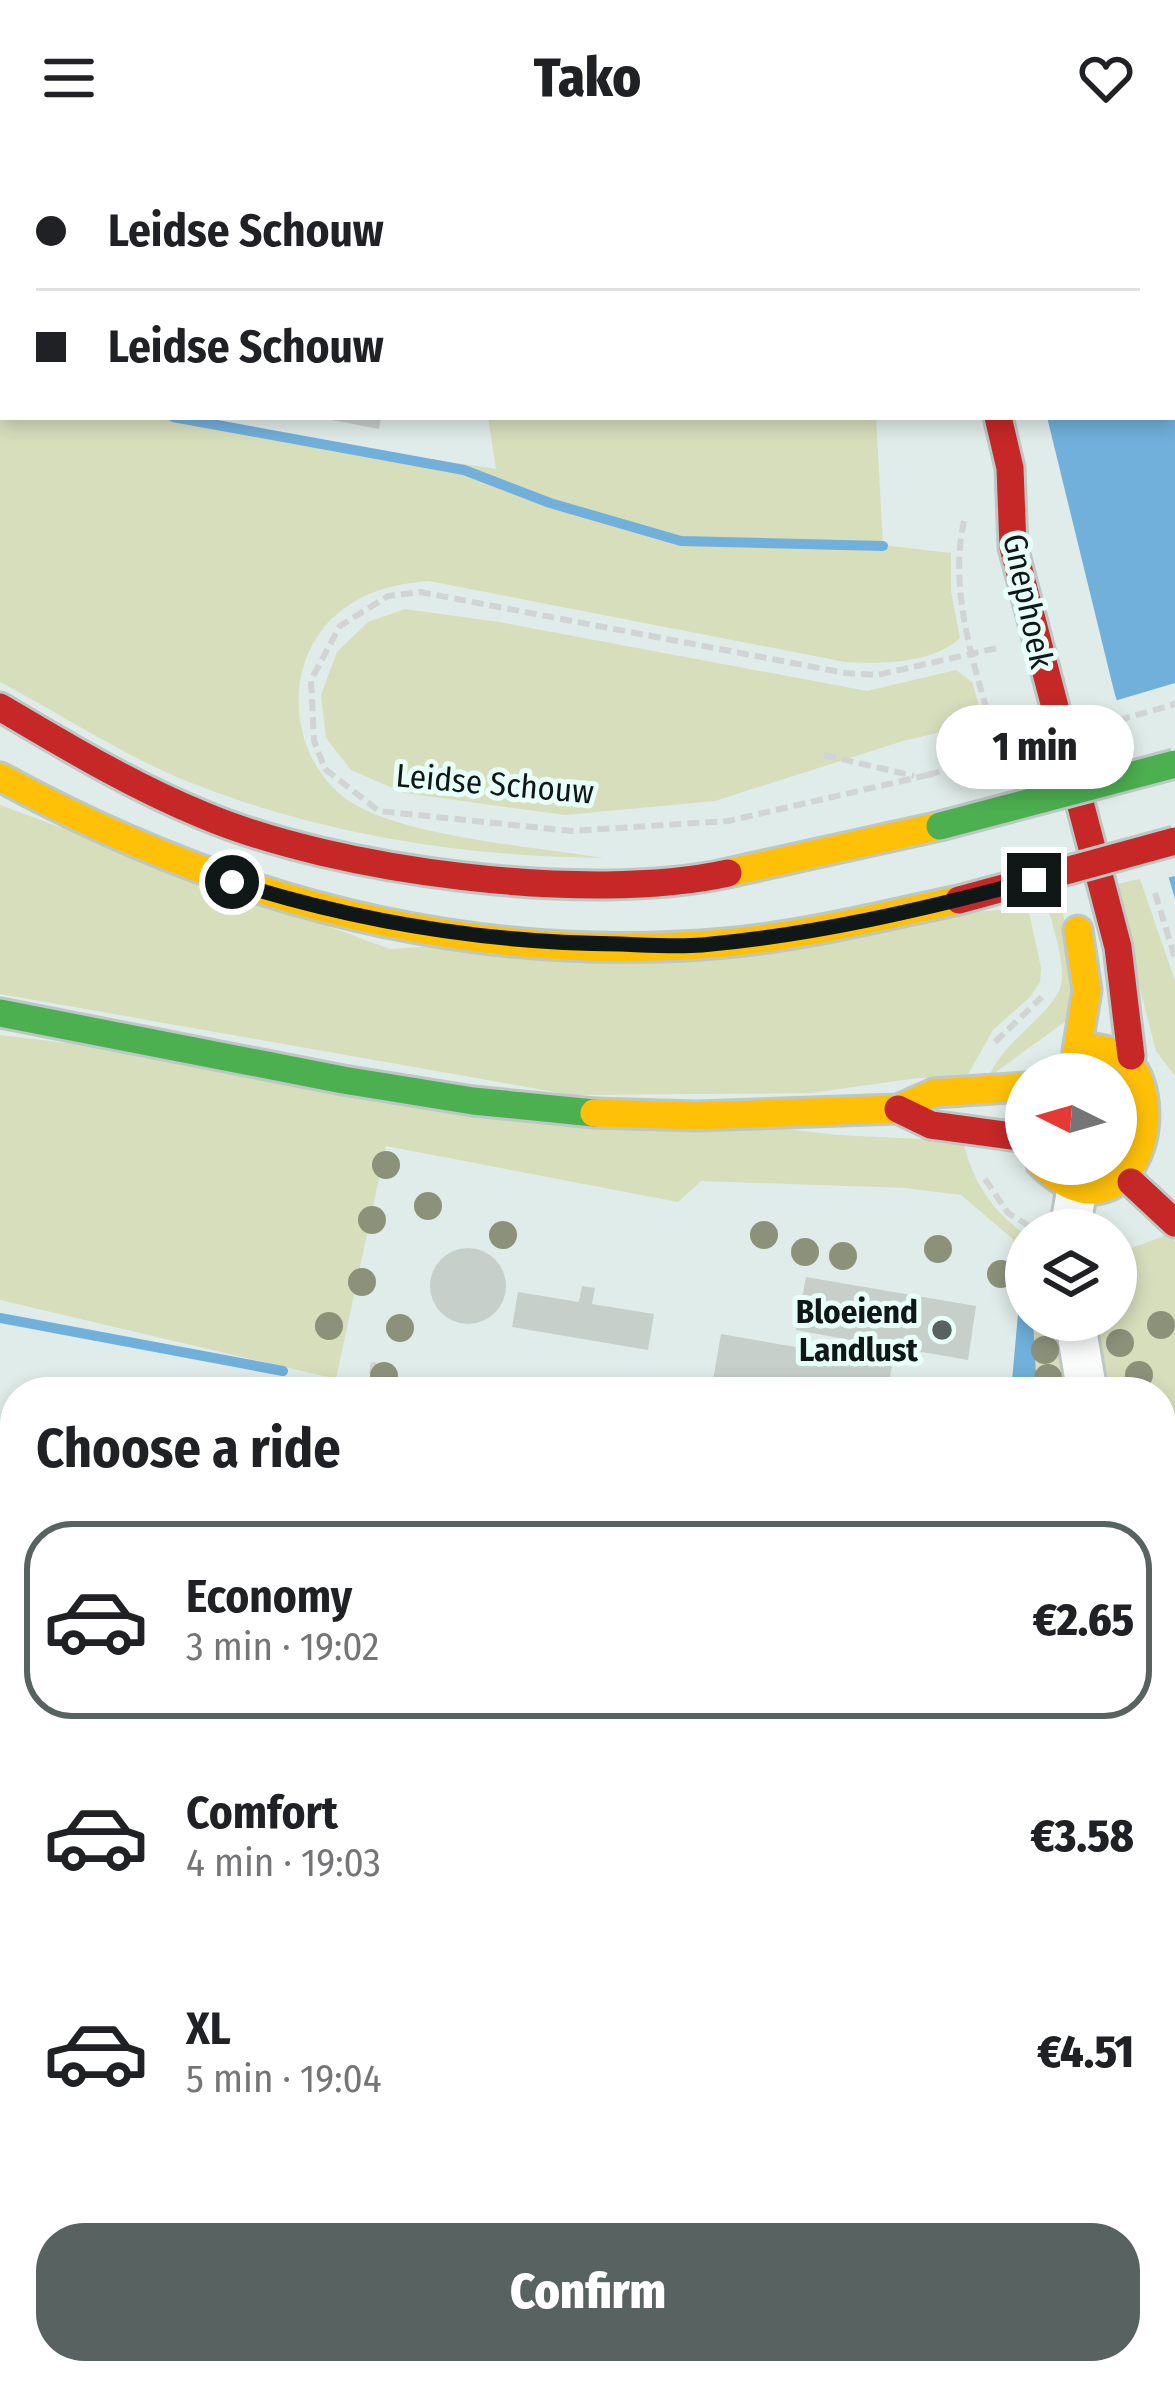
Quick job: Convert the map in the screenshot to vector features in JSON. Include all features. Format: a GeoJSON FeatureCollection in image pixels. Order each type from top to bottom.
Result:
{"type":"FeatureCollection","features":[{"type":"Feature","properties":{"kind":"street","name":"Gnephoek"},"geometry":{"type":"LineString","coordinates":[[986,557],[988,481],[999,421]]}},
{"type":"Feature","properties":{"kind":"street","name":"Gnephoek"},"geometry":{"type":"LineString","coordinates":[[999,421],[1010,468],[1013,548],[1118,947],[1131,1053]]}},
{"type":"Feature","properties":{"kind":"street"},"geometry":{"type":"LineString","coordinates":[[0,707],[87,758],[204,816],[278,840],[410,870],[561,884],[697,880],[940,826],[1175,764]]}},
{"type":"Feature","properties":{"kind":"street"},"geometry":{"type":"LineString","coordinates":[[1037,769],[1085,958],[1087,1014],[1077,1051]]}},
{"type":"Feature","properties":{"kind":"street"},"geometry":{"type":"LineString","coordinates":[[0,777],[45,804],[157,857],[307,906],[438,931],[545,944],[699,945],[812,930],[959,900],[1175,841]]}},
{"type":"Feature","properties":{"kind":"street"},"geometry":{"type":"LineString","coordinates":[[0,1013],[473,1101],[574,1112],[697,1116],[898,1109],[934,1093],[1005,1088]]}},
{"type":"Feature","properties":{"kind":"street"},"geometry":{"type":"LineString","coordinates":[[1072,1053],[1102,1048],[1120,1053]]}},
{"type":"Feature","properties":{"kind":"street"},"geometry":{"type":"LineString","coordinates":[[1137,1062],[1158,1083],[1168,1124],[1153,1164],[1137,1177]]}},
{"type":"Feature","properties":{"kind":"street"},"geometry":{"type":"LineString","coordinates":[[898,1109],[931,1125],[1005,1135]]}},
{"type":"Feature","properties":{"kind":"street"},"geometry":{"type":"LineString","coordinates":[[1071,1185],[1105,1190],[1121,1185]]}},
{"type":"Feature","properties":{"kind":"street"},"geometry":{"type":"LineString","coordinates":[[1134,1185],[1175,1223]]}},
{"type":"Feature","properties":{"kind":"street"},"geometry":{"type":"LineString","coordinates":[[1074,1209],[1077,1188]]}},
{"type":"Feature","properties":{"kind":"street"},"geometry":{"type":"LineString","coordinates":[[1079,1341],[1085,1377]]}},
{"type":"Feature","properties":{"kind":"path","name":"Gnephoek"},"geometry":{"type":"LineString","coordinates":[[988,481],[968,503],[956,561],[961,611],[1004,774]]}},
{"type":"Feature","properties":{"kind":"path","name":"Leidse Schouw"},"geometry":{"type":"LineString","coordinates":[[974,655],[877,675],[845,673],[420,592],[388,596],[340,626],[311,680],[314,741],[326,769],[379,811],[571,831],[728,820],[917,778],[1175,704]]}},
{"type":"Feature","properties":{"kind":"path"},"geometry":{"type":"LineString","coordinates":[[824,755],[917,778]]}},
{"type":"Feature","properties":{"kind":"path"},"geometry":{"type":"LineString","coordinates":[[974,1089],[983,1060],[995,1042],[1050,989]]}},
{"type":"Feature","properties":{"kind":"path"},"geometry":{"type":"LineString","coordinates":[[971,1130],[976,1158],[1005,1209]]}},
{"type":"Feature","properties":{"kind":"path"},"geometry":{"type":"LineString","coordinates":[[372,1377],[374,1360]]}},
{"type":"Feature","properties":{"kind":"green space"},"geometry":{"type":"Polygon","coordinates":[[[0,420],[173,420],[496,469],[488,420],[876,420],[883,545],[951,553],[951,591],[960,638],[921,658],[845,662],[429,581],[368,594],[336,615],[317,636],[299,687],[299,714],[316,766],[332,787],[354,804],[407,825],[604,858],[442,847],[281,814],[179,778],[0,682],[0,420]]]}},
{"type":"Feature","properties":{"kind":"green space"},"geometry":{"type":"Polygon","coordinates":[[[405,609],[499,622],[867,691],[956,670],[972,682],[984,722],[903,741],[715,801],[565,815],[404,793],[351,770],[326,738],[321,695],[337,652],[368,622],[405,609]]]}},
{"type":"Feature","properties":{"kind":"green space"},"geometry":{"type":"Polygon","coordinates":[[[0,805],[390,949],[1028,908],[1040,982],[993,1030],[966,1078],[918,1078],[811,1093],[572,1095],[0,994],[0,805]]]}},
{"type":"Feature","properties":{"kind":"green space"},"geometry":{"type":"Polygon","coordinates":[[[1140,879],[1175,981],[1175,1076],[1156,1051],[1113,885],[1140,879]]]}},
{"type":"Feature","properties":{"kind":"green space"},"geometry":{"type":"Polygon","coordinates":[[[1060,901],[1075,967],[1066,1021],[1022,1053],[1005,1053],[1005,1065],[989,1077],[1006,1050],[1059,991],[1061,961],[1047,904],[1060,901]]]}},
{"type":"Feature","properties":{"kind":"green space"},"geometry":{"type":"Polygon","coordinates":[[[0,1035],[838,1135],[963,1141],[985,1194],[1005,1218],[1005,1233],[961,1195],[905,1188],[701,1181],[678,1202],[386,1146],[336,1377],[0,1300],[0,1035]]]}},
{"type":"Feature","properties":{"kind":"green space"},"geometry":{"type":"Polygon","coordinates":[[[1169,1234],[1175,1242],[1175,1377],[1100,1377],[1095,1341],[1137,1341],[1137,1246],[1169,1234]]]}},
{"type":"Feature","properties":{"kind":"green space"},"geometry":{"type":"Polygon","coordinates":[[[1034,1341],[1062,1341],[1068,1377],[1036,1377],[1034,1341]]]}},
{"type":"Feature","properties":{"kind":"water"},"geometry":{"type":"Polygon","coordinates":[[[1048,420],[1175,420],[1175,899],[1114,691],[1048,420]]]}},
{"type":"Feature","properties":{"kind":"water"},"geometry":{"type":"Polygon","coordinates":[[[1016,1341],[1034,1341],[1036,1377],[1012,1377],[1016,1341]]]}},
{"type":"Feature","properties":{"kind":"pier"},"geometry":{"type":"Polygon","coordinates":[[[1175,683],[1175,876],[1162,879],[1111,702],[1175,683]]]}},
{"type":"Feature","properties":{"kind":"building"},"geometry":{"type":"Polygon","coordinates":[[[332,420],[380,420],[379,429],[332,420]]]}},
{"type":"Feature","properties":{"kind":"building"},"geometry":{"type":"Polygon","coordinates":[[[468,1248],[495,1259],[506,1286],[495,1313],[468,1324],[441,1313],[430,1286],[441,1259],[468,1248]]]}},
{"type":"Feature","properties":{"kind":"building"},"geometry":{"type":"Polygon","coordinates":[[[806,1277],[976,1306],[968,1360],[876,1344],[873,1360],[892,1364],[890,1377],[714,1377],[721,1334],[859,1358],[862,1342],[796,1330],[806,1277]]]}},
{"type":"Feature","properties":{"kind":"building"},"geometry":{"type":"Polygon","coordinates":[[[582,1286],[595,1288],[592,1304],[654,1314],[648,1350],[512,1327],[518,1292],[579,1302],[582,1286]]]}},
{"type":"Feature","properties":{"kind":"waterway"},"geometry":{"type":"LineString","coordinates":[[189,420],[464,470],[550,503],[681,541],[883,546]]}},
{"type":"Feature","properties":{"kind":"waterway"},"geometry":{"type":"LineString","coordinates":[[0,1318],[283,1371]]}},
{"type":"Feature","properties":{"kind":"traffic: fast"},"geometry":{"type":"LineString","coordinates":[[940,826],[1175,764]]}},
{"type":"Feature","properties":{"kind":"traffic: fast"},"geometry":{"type":"LineString","coordinates":[[0,1013],[343,1080],[473,1101],[594,1113]]}},
{"type":"Feature","properties":{"kind":"traffic: slow"},"geometry":{"type":"LineString","coordinates":[[0,777],[172,858],[261,890],[442,933],[630,948],[726,943],[814,931],[959,900]]}},
{"type":"Feature","properties":{"kind":"traffic: slow"},"geometry":{"type":"LineString","coordinates":[[728,873],[940,826]]}},
{"type":"Feature","properties":{"kind":"traffic: slow"},"geometry":{"type":"LineString","coordinates":[[1077,1051],[1087,990],[1078,930]]}},
{"type":"Feature","properties":{"kind":"traffic: slow"},"geometry":{"type":"LineString","coordinates":[[1096,1048],[1116,1053]]}},
{"type":"Feature","properties":{"kind":"traffic: slow"},"geometry":{"type":"LineString","coordinates":[[1137,1077],[1144,1105],[1137,1151]]}},
{"type":"Feature","properties":{"kind":"traffic: slow"},"geometry":{"type":"LineString","coordinates":[[594,1113],[697,1116],[898,1109],[934,1093],[1005,1088]]}},
{"type":"Feature","properties":{"kind":"traffic: slow"},"geometry":{"type":"LineString","coordinates":[[1071,1185],[1098,1190],[1108,1185]]}},
{"type":"Feature","properties":{"kind":"traffic: jam"},"geometry":{"type":"LineString","coordinates":[[999,420],[1010,468],[1013,547],[1118,947],[1131,1053]]}},
{"type":"Feature","properties":{"kind":"traffic: jam"},"geometry":{"type":"LineString","coordinates":[[0,707],[177,804],[258,835],[321,852],[463,877],[536,883],[671,882],[728,873]]}},
{"type":"Feature","properties":{"kind":"traffic: jam"},"geometry":{"type":"LineString","coordinates":[[959,900],[1175,841]]}},
{"type":"Feature","properties":{"kind":"traffic: jam"},"geometry":{"type":"LineString","coordinates":[[898,1109],[931,1125],[1005,1135]]}},
{"type":"Feature","properties":{"kind":"traffic: jam"},"geometry":{"type":"LineString","coordinates":[[1134,1185],[1175,1223]]}},
{"type":"Feature","properties":{"kind":"place","name":"Bloeiend Landlust"},"geometry":{"type":"Point","coordinates":[942,1330]}},
{"type":"Feature","properties":{"kind":"route"},"geometry":{"type":"LineString","coordinates":[[232,882],[307,906],[438,931],[545,944],[699,945],[812,930],[1034,880]]}}]}
